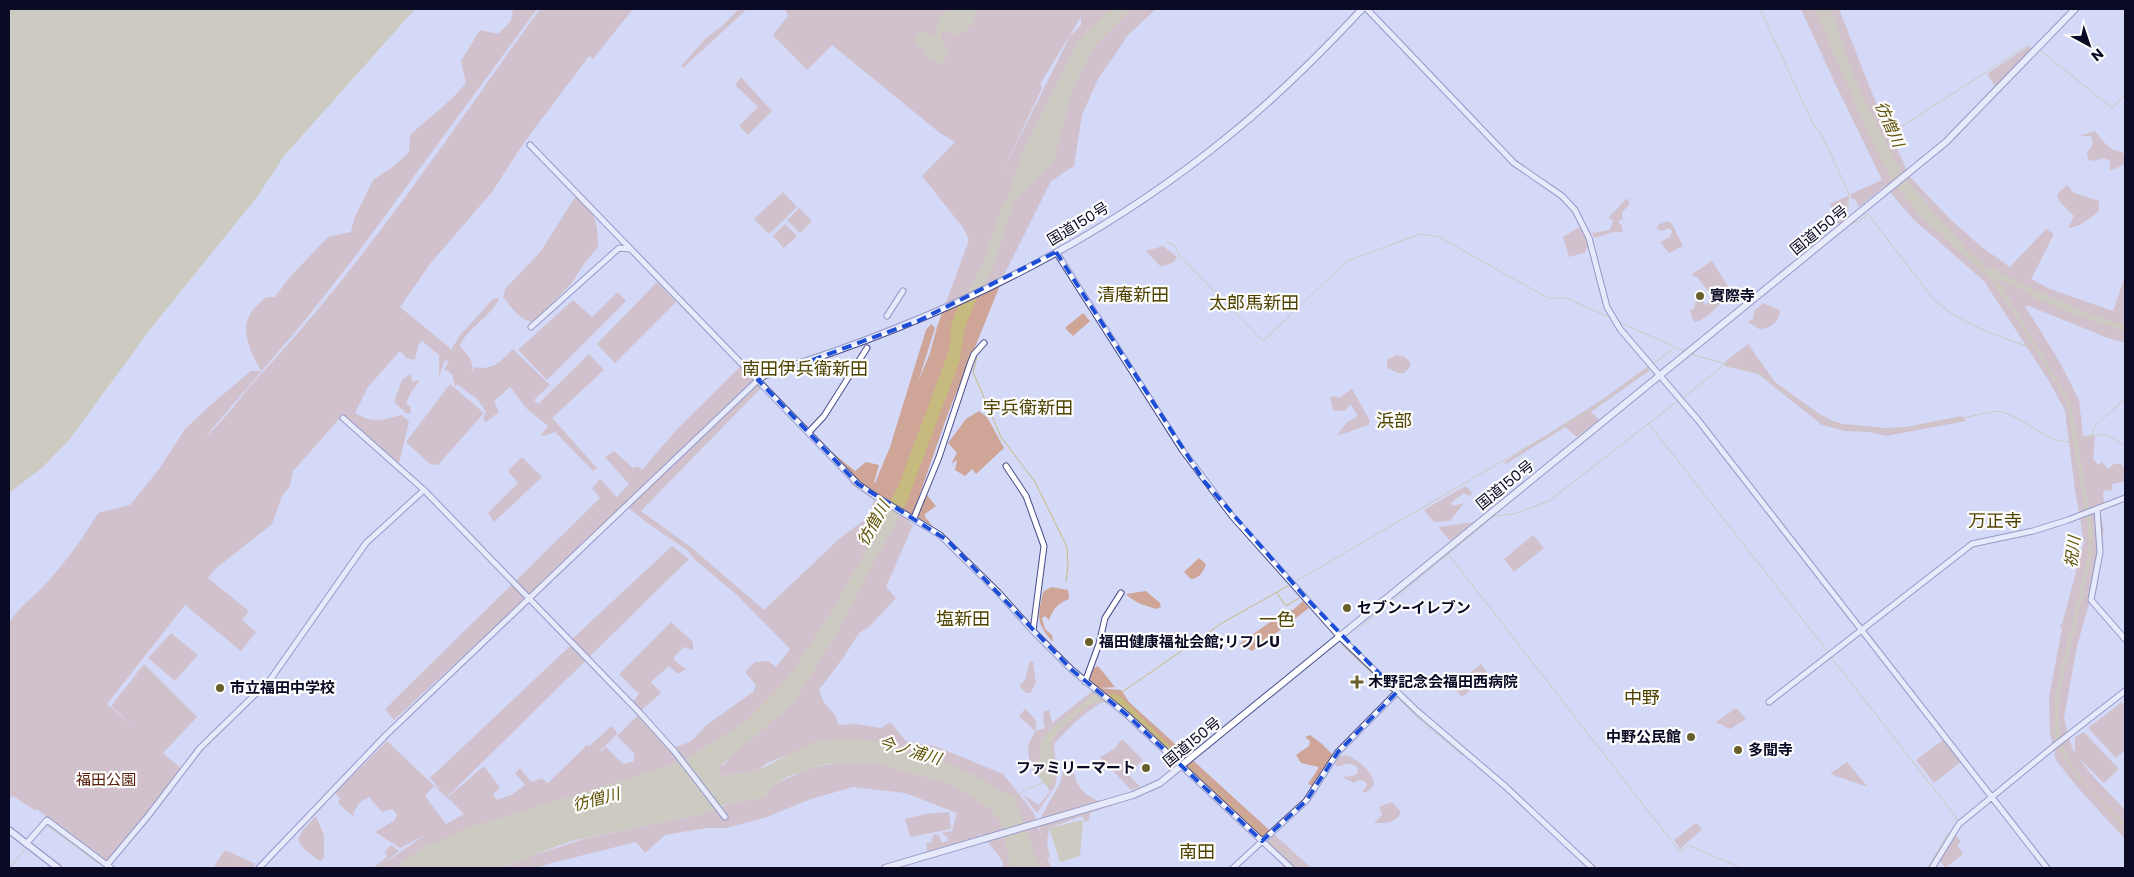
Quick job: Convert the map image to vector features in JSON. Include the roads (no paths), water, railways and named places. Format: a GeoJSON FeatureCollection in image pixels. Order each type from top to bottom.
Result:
{"type":"FeatureCollection","features":[{"type":"Feature","properties":{"kind":"highway","name":"国道150号"},"geometry":{"type":"LineString","coordinates":[[758,380],[766,374],[838,352],[993,286],[1056,252],[1130,208],[1231,135],[1309,64],[1362,9]]}},
{"type":"Feature","properties":{"kind":"highway","name":"国道150号"},"geometry":{"type":"LineString","coordinates":[[885,868],[1039,824],[1136,794],[1160,783],[1909,173],[1964,126],[2075,9]]}},
{"type":"Feature","properties":{"kind":"main road"},"geometry":{"type":"LineString","coordinates":[[9,830],[58,868]]}},
{"type":"Feature","properties":{"kind":"street"},"geometry":{"type":"LineString","coordinates":[[1367,9],[1514,163],[1559,194],[1575,210],[1589,238],[1611,315],[1625,336],[1698,420],[2047,868]]}},
{"type":"Feature","properties":{"kind":"street"},"geometry":{"type":"LineString","coordinates":[[530,145],[858,484],[946,540],[1085,682],[1113,704],[1291,868]]}},
{"type":"Feature","properties":{"kind":"street"},"geometry":{"type":"LineString","coordinates":[[532,327],[619,248],[630,249]]}},
{"type":"Feature","properties":{"kind":"street"},"geometry":{"type":"LineString","coordinates":[[1056,252],[1183,452],[1232,516],[1340,637],[1397,692],[1506,787],[1592,868]]}},
{"type":"Feature","properties":{"kind":"street"},"geometry":{"type":"LineString","coordinates":[[887,316],[903,291]]}},
{"type":"Feature","properties":{"kind":"street"},"geometry":{"type":"LineString","coordinates":[[912,517],[939,457],[974,354],[984,343]]}},
{"type":"Feature","properties":{"kind":"street"},"geometry":{"type":"LineString","coordinates":[[809,432],[824,416],[867,348]]}},
{"type":"Feature","properties":{"kind":"street"},"geometry":{"type":"LineString","coordinates":[[259,868],[380,741],[758,380]]}},
{"type":"Feature","properties":{"kind":"street"},"geometry":{"type":"LineString","coordinates":[[343,418],[424,490],[640,713],[674,752],[725,817]]}},
{"type":"Feature","properties":{"kind":"street"},"geometry":{"type":"LineString","coordinates":[[1006,466],[1026,496],[1044,546],[1033,631]]}},
{"type":"Feature","properties":{"kind":"street"},"geometry":{"type":"LineString","coordinates":[[26,844],[46,820],[109,866],[200,748],[270,680],[366,543],[424,490]]}},
{"type":"Feature","properties":{"kind":"street"},"geometry":{"type":"LineString","coordinates":[[1769,702],[1972,544],[2032,531],[2125,498]]}},
{"type":"Feature","properties":{"kind":"street"},"geometry":{"type":"LineString","coordinates":[[2094,510],[2100,552],[2092,600],[2125,639]]}},
{"type":"Feature","properties":{"kind":"street"},"geometry":{"type":"LineString","coordinates":[[1085,682],[1099,644],[1105,618],[1121,593]]}},
{"type":"Feature","properties":{"kind":"street"},"geometry":{"type":"LineString","coordinates":[[1932,868],[1959,824],[2125,691]]}},
{"type":"Feature","properties":{"kind":"street"},"geometry":{"type":"LineString","coordinates":[[1234,868],[1306,801],[1338,752],[1397,692]]}},
{"type":"Feature","properties":{"kind":"water"},"geometry":{"type":"Polygon","coordinates":[[[9,9],[415,9],[284,156],[257,197],[152,327],[69,440],[43,467],[9,493],[9,9]]]}},
{"type":"Feature","properties":{"kind":"water"},"geometry":{"type":"Polygon","coordinates":[[[948,9],[977,9],[973,24],[967,30],[955,35],[943,31],[942,40],[947,53],[944,61],[939,64],[931,57],[928,58],[923,48],[916,43],[915,38],[921,31],[934,36],[937,34],[937,20],[948,9]]]}},
{"type":"Feature","properties":{"kind":"water"},"geometry":{"type":"Polygon","coordinates":[[[1110,9],[1132,9],[1094,47],[1074,85],[1054,160],[1015,199],[991,274],[980,291],[969,317],[964,331],[960,360],[907,501],[834,638],[792,704],[719,767],[722,776],[757,771],[813,742],[841,739],[869,740],[949,763],[986,781],[998,790],[1014,795],[1039,868],[1011,868],[1002,825],[990,808],[950,784],[875,763],[826,764],[789,776],[770,787],[766,797],[723,805],[703,814],[571,841],[531,856],[529,861],[519,860],[502,868],[396,868],[419,850],[464,829],[682,762],[746,721],[788,678],[835,606],[866,551],[898,487],[953,340],[963,301],[991,249],[1020,159],[1080,38],[1110,9]]]}},
{"type":"Feature","properties":{"kind":"water"},"geometry":{"type":"Polygon","coordinates":[[[1815,9],[1829,9],[1837,25],[1851,70],[1894,159],[1911,187],[1960,241],[1978,267],[1918,214],[1890,176],[1872,142],[1815,9]]]}},
{"type":"Feature","properties":{"kind":"water"},"geometry":{"type":"Polygon","coordinates":[[[1990,267],[2073,307],[2125,325],[2125,331],[2084,318],[2044,302],[2016,286],[1998,280],[2071,404],[2093,539],[2090,565],[2060,690],[2059,733],[2064,750],[2072,766],[2095,794],[2125,824],[2125,829],[2073,772],[2061,752],[2055,733],[2055,696],[2085,570],[2089,544],[2087,521],[2067,403],[2012,310],[1989,277],[1990,267]]]}},
{"type":"Feature","properties":{"kind":"water"},"geometry":{"type":"Polygon","coordinates":[[[1095,694],[1116,694],[1121,697],[1181,757],[1178,758],[1131,714],[1111,701],[1103,700],[1091,704],[1084,709],[1055,736],[1052,749],[1055,773],[1054,779],[1047,787],[1032,768],[1039,761],[1041,740],[1058,723],[1095,694]]]}},
{"type":"Feature","properties":{"kind":"water"},"geometry":{"type":"Polygon","coordinates":[[[1083,820],[1080,856],[1060,862],[1049,828],[1083,820]]]}},
{"type":"Feature","properties":{"kind":"waterway"},"geometry":{"type":"LineString","coordinates":[[1760,9],[1814,126],[1820,132],[1849,193],[1847,218]]}},
{"type":"Feature","properties":{"kind":"waterway"},"geometry":{"type":"LineString","coordinates":[[1884,138],[2028,45]]}},
{"type":"Feature","properties":{"kind":"waterway"},"geometry":{"type":"LineString","coordinates":[[2041,51],[2112,108],[2125,95]]}},
{"type":"Feature","properties":{"kind":"waterway","name":"彷僧川"},"geometry":{"type":"LineString","coordinates":[[988,256],[1006,204]]}},
{"type":"Feature","properties":{"kind":"waterway"},"geometry":{"type":"LineString","coordinates":[[1851,223],[1858,222],[1868,214],[1931,296],[1952,314],[1979,328],[2036,349]]}},
{"type":"Feature","properties":{"kind":"waterway"},"geometry":{"type":"LineString","coordinates":[[1167,242],[1175,246],[1180,256],[1263,341],[1347,261],[1420,234],[1439,237],[1548,298],[1566,298],[1611,318]]}},
{"type":"Feature","properties":{"kind":"waterway","name":"彷僧川"},"geometry":{"type":"LineString","coordinates":[[1966,253],[1993,278]]}},
{"type":"Feature","properties":{"kind":"waterway","name":"彷僧川"},"geometry":{"type":"LineString","coordinates":[[953,348],[954,326],[965,297]]}},
{"type":"Feature","properties":{"kind":"waterway"},"geometry":{"type":"LineString","coordinates":[[1617,321],[1684,351]]}},
{"type":"Feature","properties":{"kind":"waterway"},"geometry":{"type":"LineString","coordinates":[[963,340],[973,352]]}},
{"type":"Feature","properties":{"kind":"waterway"},"geometry":{"type":"LineString","coordinates":[[1653,364],[1674,348]]}},
{"type":"Feature","properties":{"kind":"waterway"},"geometry":{"type":"LineString","coordinates":[[1690,354],[1756,372],[1827,422],[1848,428],[1869,430],[1912,428],[1997,411],[2007,413],[2056,440],[2074,441]]}},
{"type":"Feature","properties":{"kind":"waterway"},"geometry":{"type":"LineString","coordinates":[[975,355],[977,357],[973,372],[1001,437],[1035,482],[1067,547],[1068,566],[1066,581]]}},
{"type":"Feature","properties":{"kind":"waterway"},"geometry":{"type":"LineString","coordinates":[[1683,398],[1725,364]]}},
{"type":"Feature","properties":{"kind":"waterway"},"geometry":{"type":"LineString","coordinates":[[1298,580],[1599,405],[1650,366]]}},
{"type":"Feature","properties":{"kind":"waterway"},"geometry":{"type":"LineString","coordinates":[[2091,436],[2096,425],[2125,399]]}},
{"type":"Feature","properties":{"kind":"waterway"},"geometry":{"type":"LineString","coordinates":[[1357,630],[1494,516],[1514,514],[1549,501],[1679,400]]}},
{"type":"Feature","properties":{"kind":"waterway"},"geometry":{"type":"LineString","coordinates":[[1649,424],[1829,653]]}},
{"type":"Feature","properties":{"kind":"waterway"},"geometry":{"type":"LineString","coordinates":[[2078,440],[2103,435],[2113,438],[2125,447]]}},
{"type":"Feature","properties":{"kind":"waterway"},"geometry":{"type":"LineString","coordinates":[[1449,555],[1680,852],[1688,845],[1741,868]]}},
{"type":"Feature","properties":{"kind":"waterway"},"geometry":{"type":"LineString","coordinates":[[1118,695],[1222,623],[1288,586]]}},
{"type":"Feature","properties":{"kind":"waterway"},"geometry":{"type":"LineString","coordinates":[[1277,593],[1285,605],[1299,598]]}},
{"type":"Feature","properties":{"kind":"waterway"},"geometry":{"type":"LineString","coordinates":[[1342,645],[1393,693]]}},
{"type":"Feature","properties":{"kind":"waterway"},"geometry":{"type":"LineString","coordinates":[[1831,657],[1959,821]]}},
{"type":"Feature","properties":{"kind":"waterway"},"geometry":{"type":"LineString","coordinates":[[1396,696],[1419,719],[1462,755],[1466,754]]}},
{"type":"Feature","properties":{"kind":"waterway"},"geometry":{"type":"LineString","coordinates":[[1187,763],[1264,835]]}},
{"type":"Feature","properties":{"kind":"waterway"},"geometry":{"type":"LineString","coordinates":[[1014,798],[1027,789],[1045,782]]}},
{"type":"Feature","properties":{"kind":"waterway"},"geometry":{"type":"LineString","coordinates":[[45,826],[98,863]]}},
{"type":"Feature","properties":{"kind":"waterway"},"geometry":{"type":"LineString","coordinates":[[1928,868],[1948,833]]}},
{"type":"Feature","properties":{"kind":"waterway"},"geometry":{"type":"LineString","coordinates":[[1267,838],[1300,868]]}},
{"type":"Feature","properties":{"kind":"waterway"},"geometry":{"type":"LineString","coordinates":[[1568,842],[1597,868]]}},
{"type":"Feature","properties":{"kind":"waterway"},"geometry":{"type":"LineString","coordinates":[[9,868],[28,846]]}},
{"type":"Feature","properties":{"kind":"waterway"},"geometry":{"type":"LineString","coordinates":[[530,861],[535,868]]}},
{"type":"Feature","properties":{"kind":"place","name":"實際寺"},"geometry":{"type":"Point","coordinates":[1700,296]}},
{"type":"Feature","properties":{"kind":"place","name":"セブン-イレブン"},"geometry":{"type":"Point","coordinates":[1347,608]}},
{"type":"Feature","properties":{"kind":"place","name":"福田健康福祉会館;リフレU"},"geometry":{"type":"Point","coordinates":[1089,642]}},
{"type":"Feature","properties":{"kind":"place","name":"木野記念会福田西病院"},"geometry":{"type":"Point","coordinates":[1357,682]}},
{"type":"Feature","properties":{"kind":"place","name":"市立福田中学校"},"geometry":{"type":"Point","coordinates":[220,688]}},
{"type":"Feature","properties":{"kind":"place","name":"中野公民館"},"geometry":{"type":"Point","coordinates":[1691,737]}},
{"type":"Feature","properties":{"kind":"place","name":"多聞寺"},"geometry":{"type":"Point","coordinates":[1738,750]}},
{"type":"Feature","properties":{"kind":"place","name":"ファミリーマート"},"geometry":{"type":"Point","coordinates":[1146,768]}},
{"type":"Feature","properties":{"kind":"district","name":"清庵新田"},"geometry":{"type":"Point","coordinates":[1133,295]}},
{"type":"Feature","properties":{"kind":"district","name":"太郎馬新田"},"geometry":{"type":"Point","coordinates":[1254,303]}},
{"type":"Feature","properties":{"kind":"district","name":"南田伊兵衛新田"},"geometry":{"type":"Point","coordinates":[805,369]}},
{"type":"Feature","properties":{"kind":"district","name":"宇兵衛新田"},"geometry":{"type":"Point","coordinates":[1028,408]}},
{"type":"Feature","properties":{"kind":"district","name":"浜部"},"geometry":{"type":"Point","coordinates":[1394,421]}},
{"type":"Feature","properties":{"kind":"district","name":"万正寺"},"geometry":{"type":"Point","coordinates":[1995,521]}},
{"type":"Feature","properties":{"kind":"district","name":"塩新田"},"geometry":{"type":"Point","coordinates":[963,619]}},
{"type":"Feature","properties":{"kind":"district","name":"一色"},"geometry":{"type":"Point","coordinates":[1277,620]}},
{"type":"Feature","properties":{"kind":"district","name":"中野"},"geometry":{"type":"Point","coordinates":[1642,698]}},
{"type":"Feature","properties":{"kind":"district","name":"南田"},"geometry":{"type":"Point","coordinates":[1197,852]}},
{"type":"Feature","properties":{"kind":"water label","name":"祝川"},"geometry":{"type":"Point","coordinates":[2072,552]}},
{"type":"Feature","properties":{"kind":"water label","name":"今ノ浦川"},"geometry":{"type":"Point","coordinates":[910,750]}},
{"type":"Feature","properties":{"kind":"park label","name":"福田公園"},"geometry":{"type":"Point","coordinates":[106,780]}}]}
